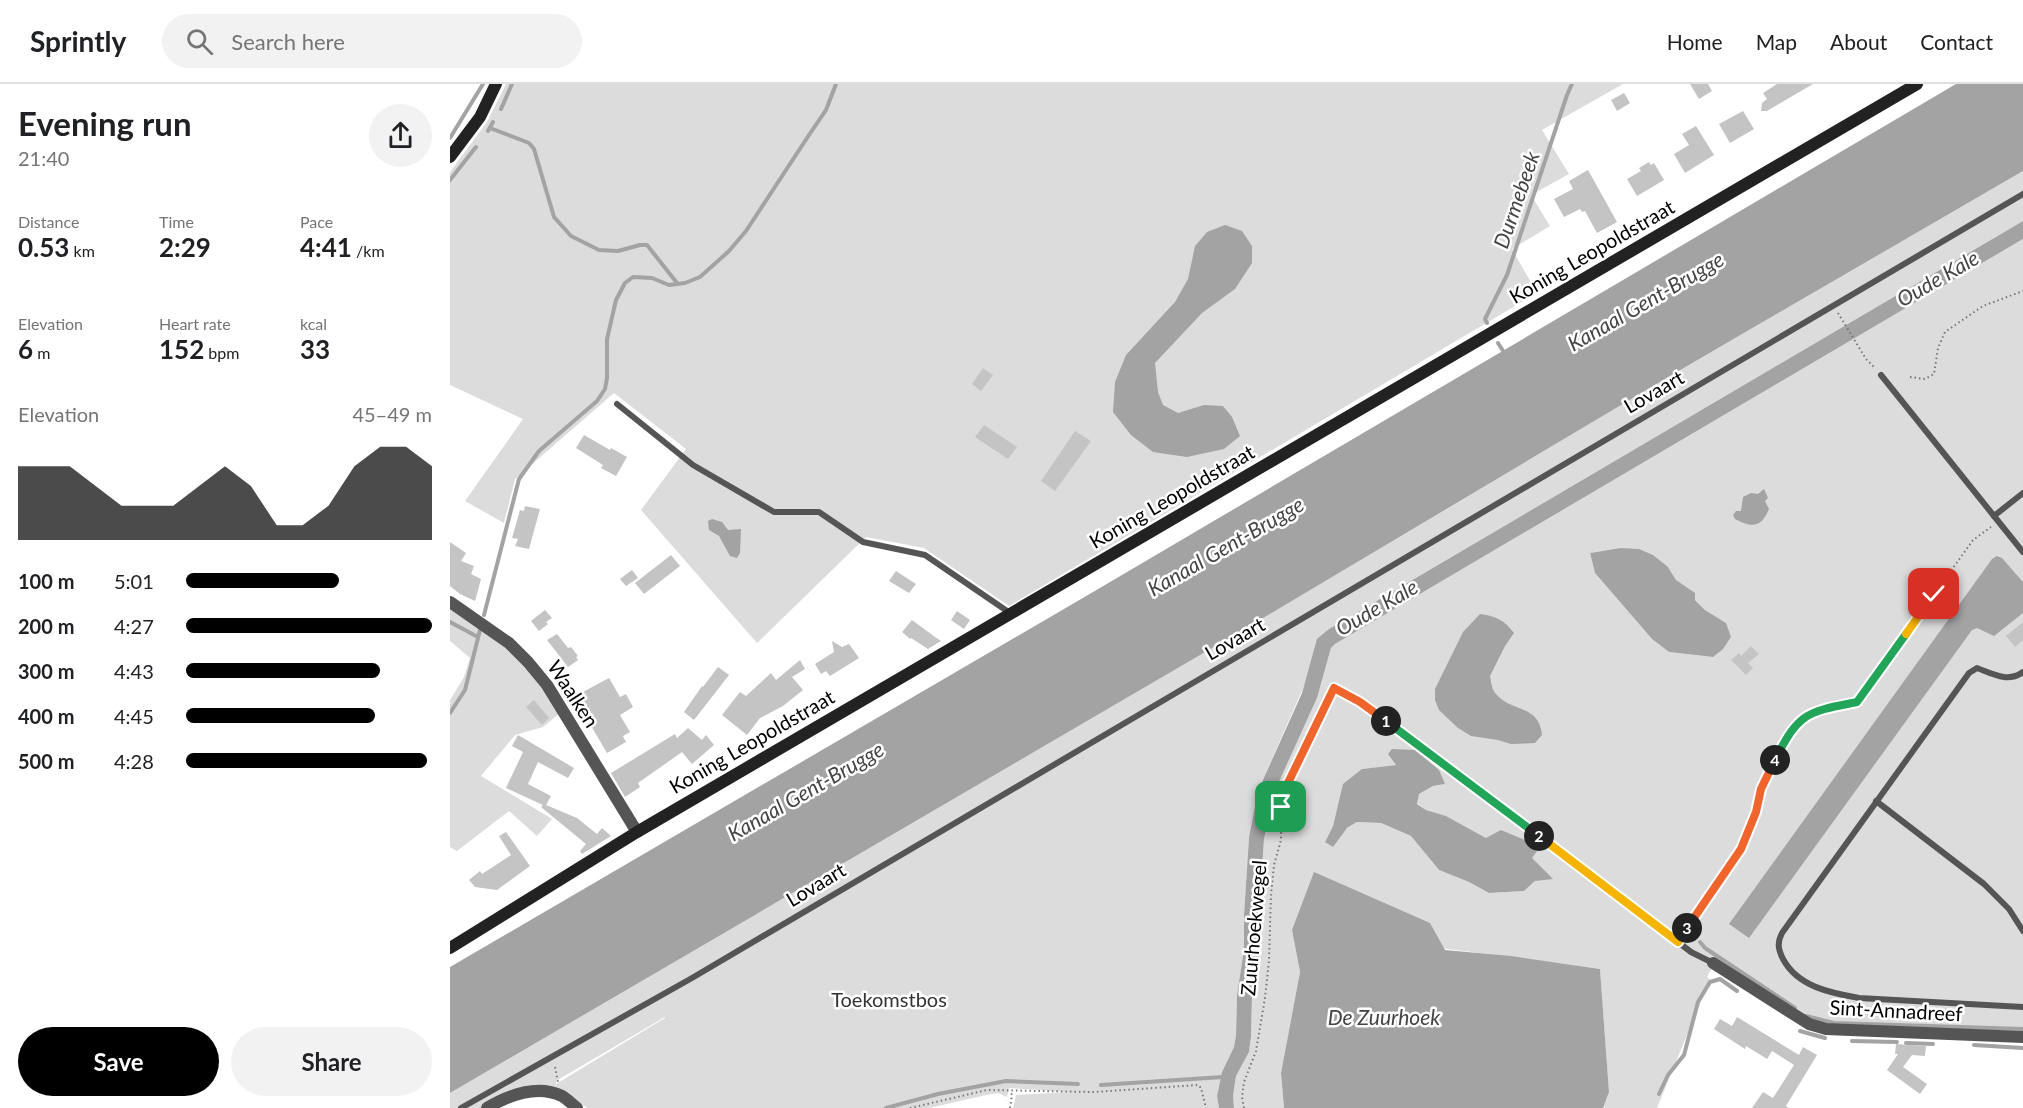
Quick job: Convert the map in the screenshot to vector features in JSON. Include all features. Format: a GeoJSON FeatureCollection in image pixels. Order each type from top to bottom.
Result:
{"type":"FeatureCollection","features":[{"type":"Feature","properties":{"kind":"street"},"geometry":{"type":"LineString","coordinates":[[450,157],[480,117],[496,84]]}},
{"type":"Feature","properties":{"kind":"street","name":"Koning Leopoldstraat"},"geometry":{"type":"LineString","coordinates":[[450,948],[637,832],[1917,84]]}},
{"type":"Feature","properties":{"kind":"street","name":"Waalken"},"geometry":{"type":"LineString","coordinates":[[450,602],[509,643],[528,662],[547,686],[637,832]]}},
{"type":"Feature","properties":{"kind":"street","name":"Sint-Annadreef"},"geometry":{"type":"LineString","coordinates":[[1713,963],[1809,1024],[1826,1029],[2023,1037]]}},
{"type":"Feature","properties":{"kind":"street"},"geometry":{"type":"LineString","coordinates":[[487,1108],[502,1100],[533,1091],[561,1096],[577,1108]]}},
{"type":"Feature","properties":{"kind":"lane","name":"Lovaart"},"geometry":{"type":"LineString","coordinates":[[461,1108],[712,966],[2023,194]]}},
{"type":"Feature","properties":{"kind":"lane"},"geometry":{"type":"LineString","coordinates":[[1881,375],[2023,552]]}},
{"type":"Feature","properties":{"kind":"lane"},"geometry":{"type":"LineString","coordinates":[[617,404],[693,465],[774,512],[819,512],[863,542],[925,555],[1011,614]]}},
{"type":"Feature","properties":{"kind":"lane"},"geometry":{"type":"LineString","coordinates":[[1994,516],[2023,493]]}},
{"type":"Feature","properties":{"kind":"lane"},"geometry":{"type":"LineString","coordinates":[[2023,672],[2007,678],[1977,668],[1969,673],[1782,933],[1778,942],[1779,951],[1791,971],[1819,989],[1859,998],[2023,1007]]}},
{"type":"Feature","properties":{"kind":"lane"},"geometry":{"type":"LineString","coordinates":[[1876,801],[1984,884],[2009,909],[2023,931]]}},
{"type":"Feature","properties":{"kind":"lane"},"geometry":{"type":"LineString","coordinates":[[1678,942],[1690,952],[1713,963]]}},
{"type":"Feature","properties":{"kind":"path"},"geometry":{"type":"LineString","coordinates":[[1911,377],[1925,379],[1934,374],[1938,348],[1945,332],[1983,306],[2023,291]]}},
{"type":"Feature","properties":{"kind":"path"},"geometry":{"type":"LineString","coordinates":[[1833,306],[1866,359],[1881,375]]}},
{"type":"Feature","properties":{"kind":"path"},"geometry":{"type":"LineString","coordinates":[[1678,942],[1741,849],[1756,812],[1761,789],[1780,750],[1799,721],[1814,711],[1857,702],[1973,540],[1980,533],[2000,523]]}},
{"type":"Feature","properties":{"kind":"path","name":"Zuurhoekwegel"},"geometry":{"type":"LineString","coordinates":[[1244,1108],[1242,1097],[1244,1082],[1256,1051],[1265,998],[1274,865],[1281,840],[1281,807],[1287,785],[1334,688],[1360,702],[1409,738],[1678,942]]}},
{"type":"Feature","properties":{"kind":"path"},"geometry":{"type":"LineString","coordinates":[[553,1055],[561,1096]]}},
{"type":"Feature","properties":{"kind":"path"},"geometry":{"type":"LineString","coordinates":[[910,1108],[987,1090],[1094,1092],[1198,1085],[1201,1088],[1206,1108]]}},
{"type":"Feature","properties":{"kind":"path"},"geometry":{"type":"LineString","coordinates":[[1010,1091],[1012,1095],[1010,1108]]}},
{"type":"Feature","properties":{"kind":"green space"},"geometry":{"type":"Polygon","coordinates":[[[506,84],[1623,84],[1542,130],[1569,174],[1531,195],[1550,226],[1512,249],[1537,293],[1009,606],[924,548],[866,537],[757,643],[641,510],[686,449],[614,393],[515,479],[504,523],[465,501],[523,419],[450,385],[450,172],[487,122],[506,84]]]}},
{"type":"Feature","properties":{"kind":"green space","name":"Toekomstbos"},"geometry":{"type":"Polygon","coordinates":[[[2023,171],[2023,221],[1329,629],[1258,791],[1249,837],[1244,949],[1237,995],[1236,1035],[1234,1047],[1222,1072],[1217,1096],[1219,1108],[1013,1108],[1016,1095],[1067,1092],[1009,1088],[1007,1097],[998,1093],[929,1108],[588,1108],[573,1099],[547,1092],[487,1108],[450,1108],[450,1093],[1243,630],[1670,376],[2023,171]],[[665,1018],[556,1081],[556,1084],[665,1018]]]}},
{"type":"Feature","properties":{"kind":"green space"},"geometry":{"type":"Polygon","coordinates":[[[2023,239],[2023,1034],[1834,1027],[1809,1022],[1716,959],[1657,1108],[1603,1108],[1609,1092],[1600,969],[1292,930],[1300,972],[1281,1073],[1284,1108],[1234,1108],[1236,1076],[1249,1052],[1251,1037],[1252,996],[1260,950],[1259,915],[1264,839],[1273,795],[1317,698],[1331,648],[2023,239]],[[1620,548],[1590,553],[1595,573],[1652,639],[1669,652],[1713,657],[1726,623],[1705,610],[1676,580],[1668,567],[1620,548]],[[1397,765],[1362,769],[1338,807],[1333,826],[1325,842],[1357,822],[1381,823],[1411,836],[1439,870],[1489,893],[1524,891],[1535,881],[1486,838],[1446,816],[1426,810],[1417,803],[1419,794],[1433,786],[1445,784],[1397,765]]]}},
{"type":"Feature","properties":{"kind":"green space"},"geometry":{"type":"Polygon","coordinates":[[[450,606],[496,637],[534,674],[559,714],[543,727],[515,735],[481,776],[552,819],[537,836],[509,811],[457,851],[450,847],[450,700],[464,677],[470,658],[450,641],[450,606]]]}},
{"type":"Feature","properties":{"kind":"water","name":"Kanaal Gent-Brugge"},"geometry":{"type":"Polygon","coordinates":[[[1956,84],[2023,84],[2023,171],[450,1093],[450,967],[1956,84]]]}},
{"type":"Feature","properties":{"kind":"water","name":"Oude Kale"},"geometry":{"type":"Polygon","coordinates":[[[2023,221],[2023,239],[1331,648],[1317,698],[1273,795],[1264,839],[1259,915],[1260,950],[1252,996],[1249,1052],[1236,1076],[1234,1108],[1219,1108],[1217,1096],[1222,1072],[1234,1047],[1236,1035],[1237,995],[1244,949],[1249,837],[1258,791],[1302,693],[1317,639],[1329,629],[2023,221]]]}},
{"type":"Feature","properties":{"kind":"water"},"geometry":{"type":"Polygon","coordinates":[[[1225,225],[1242,231],[1252,246],[1252,263],[1235,289],[1202,313],[1155,363],[1158,392],[1163,405],[1178,413],[1204,405],[1223,406],[1232,417],[1240,436],[1224,449],[1187,457],[1153,452],[1131,435],[1113,412],[1115,382],[1126,355],[1175,302],[1188,279],[1195,246],[1207,232],[1225,225]]]}},
{"type":"Feature","properties":{"kind":"water"},"geometry":{"type":"Polygon","coordinates":[[[1764,489],[1768,498],[1765,501],[1769,509],[1763,520],[1751,525],[1735,519],[1733,515],[1736,511],[1741,511],[1743,497],[1751,493],[1758,494],[1764,489]]]}},
{"type":"Feature","properties":{"kind":"water"},"geometry":{"type":"Polygon","coordinates":[[[712,519],[722,522],[728,530],[741,529],[740,553],[737,558],[730,556],[719,536],[709,530],[708,521],[712,519]]]}},
{"type":"Feature","properties":{"kind":"water"},"geometry":{"type":"Polygon","coordinates":[[[1620,548],[1639,549],[1653,555],[1668,567],[1676,580],[1695,593],[1695,600],[1705,610],[1726,623],[1731,637],[1723,649],[1713,657],[1669,652],[1652,639],[1595,573],[1590,553],[1620,548]]]}},
{"type":"Feature","properties":{"kind":"water"},"geometry":{"type":"Polygon","coordinates":[[[1997,556],[2002,558],[2023,582],[2023,613],[1994,636],[1977,628],[1972,630],[1749,938],[1729,924],[1992,559],[1997,556]]]}},
{"type":"Feature","properties":{"kind":"water"},"geometry":{"type":"Polygon","coordinates":[[[1480,614],[1499,619],[1514,633],[1490,676],[1495,692],[1502,700],[1536,718],[1542,735],[1535,743],[1511,744],[1471,736],[1458,728],[1439,710],[1435,700],[1435,689],[1463,632],[1480,614]]]}},
{"type":"Feature","properties":{"kind":"water"},"geometry":{"type":"Polygon","coordinates":[[[1392,749],[1415,750],[1439,770],[1445,784],[1433,786],[1419,794],[1417,804],[1426,810],[1446,816],[1486,838],[1501,830],[1532,843],[1537,851],[1532,858],[1553,879],[1535,881],[1524,891],[1489,893],[1439,870],[1411,836],[1381,823],[1357,822],[1347,828],[1333,847],[1325,842],[1333,826],[1343,784],[1362,769],[1396,765],[1388,754],[1392,749]]]}},
{"type":"Feature","properties":{"kind":"water","name":"De Zuurhoek"},"geometry":{"type":"Polygon","coordinates":[[[1314,872],[1430,923],[1445,950],[1511,956],[1600,969],[1609,1092],[1603,1108],[1284,1108],[1281,1073],[1300,972],[1292,930],[1314,872]]]}},
{"type":"Feature","properties":{"kind":"building"},"geometry":{"type":"Polygon","coordinates":[[[1690,84],[1708,84],[1712,91],[1699,99],[1690,84]]]}},
{"type":"Feature","properties":{"kind":"building"},"geometry":{"type":"Polygon","coordinates":[[[1777,84],[1813,84],[1767,111],[1761,111],[1762,103],[1767,99],[1763,93],[1777,84]]]}},
{"type":"Feature","properties":{"kind":"building"},"geometry":{"type":"Polygon","coordinates":[[[1624,93],[1630,103],[1617,111],[1611,100],[1624,93]]]}},
{"type":"Feature","properties":{"kind":"building"},"geometry":{"type":"Polygon","coordinates":[[[1743,111],[1754,129],[1730,143],[1719,124],[1743,111]]]}},
{"type":"Feature","properties":{"kind":"building"},"geometry":{"type":"Polygon","coordinates":[[[1696,126],[1714,155],[1685,173],[1674,154],[1689,145],[1682,134],[1696,126]]]}},
{"type":"Feature","properties":{"kind":"building"},"geometry":{"type":"Polygon","coordinates":[[[1649,162],[1651,165],[1654,163],[1664,180],[1637,196],[1627,179],[1641,171],[1639,168],[1649,162]]]}},
{"type":"Feature","properties":{"kind":"building"},"geometry":{"type":"Polygon","coordinates":[[[1588,170],[1617,222],[1597,233],[1585,211],[1582,212],[1580,209],[1564,217],[1554,199],[1573,189],[1569,181],[1588,170]]]}},
{"type":"Feature","properties":{"kind":"building"},"geometry":{"type":"Polygon","coordinates":[[[983,368],[993,375],[981,391],[972,384],[983,368]]]}},
{"type":"Feature","properties":{"kind":"building"},"geometry":{"type":"Polygon","coordinates":[[[984,425],[1017,447],[1008,459],[975,437],[984,425]]]}},
{"type":"Feature","properties":{"kind":"building"},"geometry":{"type":"Polygon","coordinates":[[[1075,431],[1091,441],[1055,491],[1041,481],[1075,431]]]}},
{"type":"Feature","properties":{"kind":"building"},"geometry":{"type":"Polygon","coordinates":[[[584,435],[627,457],[616,476],[601,468],[603,465],[576,448],[584,435]]]}},
{"type":"Feature","properties":{"kind":"building"},"geometry":{"type":"Polygon","coordinates":[[[525,506],[540,509],[529,549],[515,546],[518,539],[512,538],[520,510],[524,511],[525,506]]]}},
{"type":"Feature","properties":{"kind":"building"},"geometry":{"type":"Polygon","coordinates":[[[450,542],[466,553],[461,561],[474,566],[471,574],[481,579],[475,601],[450,586],[450,542]]]}},
{"type":"Feature","properties":{"kind":"building"},"geometry":{"type":"Polygon","coordinates":[[[671,555],[680,566],[644,594],[635,583],[671,555]]]}},
{"type":"Feature","properties":{"kind":"building"},"geometry":{"type":"Polygon","coordinates":[[[632,570],[638,578],[626,586],[620,579],[632,570]]]}},
{"type":"Feature","properties":{"kind":"building"},"geometry":{"type":"Polygon","coordinates":[[[896,571],[916,584],[909,593],[889,581],[896,571]]]}},
{"type":"Feature","properties":{"kind":"building"},"geometry":{"type":"Polygon","coordinates":[[[545,610],[552,618],[539,631],[531,621],[545,610]]]}},
{"type":"Feature","properties":{"kind":"building"},"geometry":{"type":"Polygon","coordinates":[[[957,611],[970,620],[964,629],[951,620],[957,611]]]}},
{"type":"Feature","properties":{"kind":"building"},"geometry":{"type":"Polygon","coordinates":[[[912,620],[941,641],[928,649],[910,639],[902,632],[912,620]]]}},
{"type":"Feature","properties":{"kind":"building"},"geometry":{"type":"Polygon","coordinates":[[[2023,622],[2023,640],[2015,647],[2006,636],[2023,622]]]}},
{"type":"Feature","properties":{"kind":"building"},"geometry":{"type":"Polygon","coordinates":[[[557,634],[578,656],[576,657],[578,660],[568,667],[547,640],[557,634]]]}},
{"type":"Feature","properties":{"kind":"building"},"geometry":{"type":"Polygon","coordinates":[[[832,641],[842,647],[849,644],[859,658],[830,676],[826,671],[821,674],[815,664],[834,652],[832,641]]]}},
{"type":"Feature","properties":{"kind":"building"},"geometry":{"type":"Polygon","coordinates":[[[1751,646],[1759,654],[1748,663],[1753,668],[1746,675],[1731,660],[1739,653],[1741,656],[1751,646]]]}},
{"type":"Feature","properties":{"kind":"building"},"geometry":{"type":"Polygon","coordinates":[[[800,660],[805,669],[792,677],[803,690],[783,706],[760,718],[747,735],[722,715],[740,692],[746,696],[771,673],[776,680],[800,660]]]}},
{"type":"Feature","properties":{"kind":"building"},"geometry":{"type":"Polygon","coordinates":[[[718,667],[729,675],[694,720],[684,712],[718,667]]]}},
{"type":"Feature","properties":{"kind":"building"},"geometry":{"type":"Polygon","coordinates":[[[609,678],[620,697],[626,694],[633,707],[620,715],[630,732],[623,736],[626,742],[607,753],[586,717],[580,720],[568,700],[609,678]]]}},
{"type":"Feature","properties":{"kind":"building"},"geometry":{"type":"Polygon","coordinates":[[[534,700],[549,718],[542,725],[526,707],[534,700]]]}},
{"type":"Feature","properties":{"kind":"building"},"geometry":{"type":"Polygon","coordinates":[[[688,728],[702,740],[706,735],[714,745],[692,764],[682,752],[638,783],[640,787],[625,797],[611,773],[675,734],[677,738],[688,728]]]}},
{"type":"Feature","properties":{"kind":"building"},"geometry":{"type":"Polygon","coordinates":[[[518,735],[574,768],[568,778],[538,762],[528,784],[551,796],[546,805],[577,818],[597,834],[602,828],[611,836],[582,854],[580,851],[586,844],[541,807],[543,805],[506,788],[523,752],[512,746],[518,735]]]}},
{"type":"Feature","properties":{"kind":"building"},"geometry":{"type":"Polygon","coordinates":[[[506,832],[530,866],[497,890],[475,887],[469,880],[480,871],[482,874],[511,855],[499,836],[506,832]]]}},
{"type":"Feature","properties":{"kind":"building"},"geometry":{"type":"Polygon","coordinates":[[[1737,1017],[1799,1055],[1803,1047],[1817,1055],[1786,1106],[1789,1108],[1752,1108],[1763,1092],[1773,1098],[1794,1065],[1772,1051],[1767,1059],[1746,1046],[1745,1049],[1714,1029],[1720,1019],[1732,1026],[1737,1017]]]}},
{"type":"Feature","properties":{"kind":"building"},"geometry":{"type":"Polygon","coordinates":[[[1896,1044],[1926,1046],[1925,1056],[1912,1055],[1903,1067],[1927,1084],[1920,1094],[1887,1070],[1898,1054],[1895,1054],[1896,1044]]]}},
{"type":"Feature","properties":{"kind":"waterway"},"geometry":{"type":"LineString","coordinates":[[450,138],[483,84]]}},
{"type":"Feature","properties":{"kind":"waterway"},"geometry":{"type":"LineString","coordinates":[[501,109],[512,84]]}},
{"type":"Feature","properties":{"kind":"waterway"},"geometry":{"type":"LineString","coordinates":[[484,615],[519,479],[539,451],[597,401],[605,389],[607,339],[616,300],[625,283],[633,277],[652,278],[669,285],[685,283],[700,277],[729,251],[746,231],[826,110],[836,84]]}},
{"type":"Feature","properties":{"kind":"waterway","name":"Durmebeek"},"geometry":{"type":"LineString","coordinates":[[1487,323],[1485,319],[1507,275],[1572,84]]}},
{"type":"Feature","properties":{"kind":"waterway"},"geometry":{"type":"LineString","coordinates":[[488,131],[493,122]]}},
{"type":"Feature","properties":{"kind":"waterway"},"geometry":{"type":"LineString","coordinates":[[490,128],[529,143],[534,149],[554,217],[571,236],[599,250],[618,251],[647,245],[677,283]]}},
{"type":"Feature","properties":{"kind":"waterway"},"geometry":{"type":"LineString","coordinates":[[450,180],[476,147]]}},
{"type":"Feature","properties":{"kind":"waterway","name":"Durmebeek"},"geometry":{"type":"LineString","coordinates":[[1498,343],[1505,354]]}},
{"type":"Feature","properties":{"kind":"waterway"},"geometry":{"type":"LineString","coordinates":[[450,622],[478,637]]}},
{"type":"Feature","properties":{"kind":"waterway"},"geometry":{"type":"LineString","coordinates":[[450,713],[465,690],[480,630]]}},
{"type":"Feature","properties":{"kind":"waterway"},"geometry":{"type":"LineString","coordinates":[[1700,942],[1705,948],[1795,1008]]}},
{"type":"Feature","properties":{"kind":"waterway"},"geometry":{"type":"LineString","coordinates":[[1659,1094],[1668,1075],[1684,1055],[1698,1002],[1710,982],[1720,979],[1737,991]]}},
{"type":"Feature","properties":{"kind":"waterway"},"geometry":{"type":"LineString","coordinates":[[1806,1016],[1834,1023],[2023,1029]]}},
{"type":"Feature","properties":{"kind":"waterway"},"geometry":{"type":"LineString","coordinates":[[1800,1031],[1825,1038]]}},
{"type":"Feature","properties":{"kind":"waterway"},"geometry":{"type":"LineString","coordinates":[[1852,1041],[1897,1042]]}},
{"type":"Feature","properties":{"kind":"waterway"},"geometry":{"type":"LineString","coordinates":[[1906,1043],[1933,1044]]}},
{"type":"Feature","properties":{"kind":"waterway"},"geometry":{"type":"LineString","coordinates":[[1974,1045],[2023,1048]]}},
{"type":"Feature","properties":{"kind":"waterway"},"geometry":{"type":"LineString","coordinates":[[1101,1085],[1223,1077]]}},
{"type":"Feature","properties":{"kind":"waterway"},"geometry":{"type":"LineString","coordinates":[[886,1108],[938,1094],[1006,1081],[1078,1084]]}},
{"type":"Feature","properties":{"kind":"route"},"geometry":{"type":"LineString","coordinates":[[1281,807],[1287,785],[1334,688],[1360,702],[1409,738],[1678,942],[1741,849],[1756,812],[1761,789],[1780,750],[1799,721],[1814,711],[1857,702],[1934,594]]}}]}
